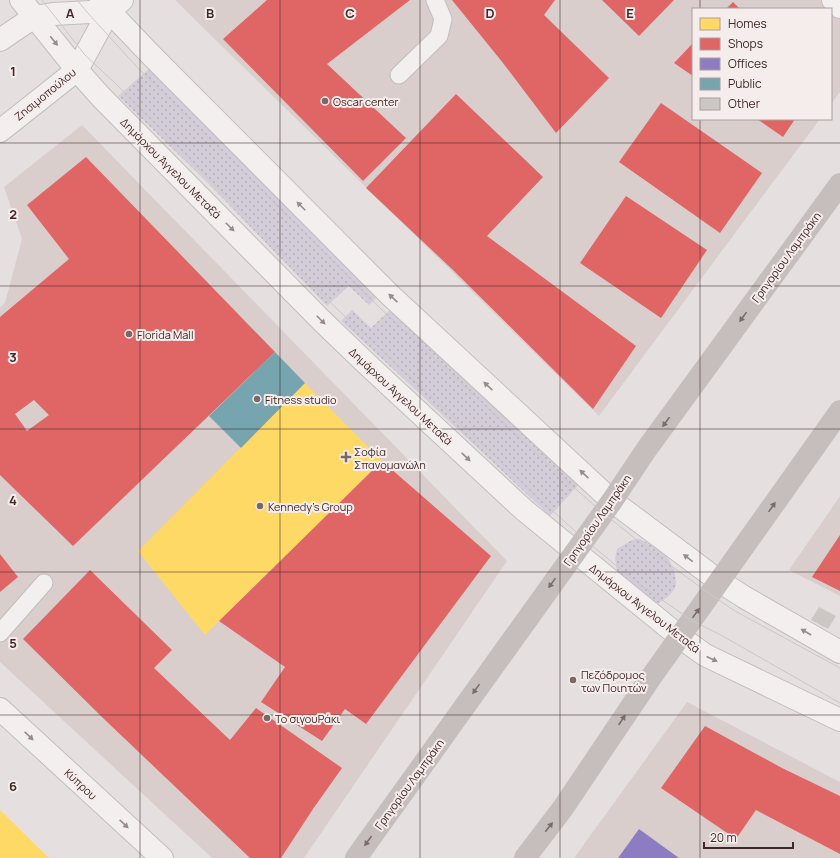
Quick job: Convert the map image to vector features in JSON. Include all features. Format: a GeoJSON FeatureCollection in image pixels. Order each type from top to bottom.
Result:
{"type":"FeatureCollection","features":[{"type":"Feature","properties":{"kind":"main road","name":"Γρηγορίου Λαμπράκη"},"geometry":{"type":"LineString","coordinates":[[356,858],[612,500],[646,450],[840,184]]}},
{"type":"Feature","properties":{"kind":"main road"},"geometry":{"type":"LineString","coordinates":[[525,858],[563,808],[647,682],[840,411]]}},
{"type":"Feature","properties":{"kind":"street","name":"Δημάρχου Άγγελου Μεταξά"},"geometry":{"type":"LineString","coordinates":[[21,0],[77,70],[101,97],[323,322],[513,500],[680,637],[705,655],[840,720]]}},
{"type":"Feature","properties":{"kind":"street"},"geometry":{"type":"LineString","coordinates":[[833,0],[840,7]]}},
{"type":"Feature","properties":{"kind":"street"},"geometry":{"type":"LineString","coordinates":[[0,40],[34,17],[111,4],[150,54],[390,295],[612,500],[719,581],[840,652]]}},
{"type":"Feature","properties":{"kind":"street","name":"Ζησιμοπούλου"},"geometry":{"type":"LineString","coordinates":[[0,131],[77,70],[111,4]]}},
{"type":"Feature","properties":{"kind":"street","name":"Κύπρου"},"geometry":{"type":"LineString","coordinates":[[1,713],[162,858]]}},
{"type":"Feature","properties":{"kind":"lane"},"geometry":{"type":"LineString","coordinates":[[399,75],[438,36],[443,19],[435,0]]}},
{"type":"Feature","properties":{"kind":"lane"},"geometry":{"type":"LineString","coordinates":[[0,633],[44,583]]}},
{"type":"Feature","properties":{"kind":"shaded area"},"geometry":{"type":"Polygon","coordinates":[[[175,0],[840,0],[840,92],[832,103],[832,8],[692,8],[692,120],[819,120],[599,416],[175,0]]]}},
{"type":"Feature","properties":{"kind":"shaded area"},"geometry":{"type":"Polygon","coordinates":[[[151,67],[377,297],[369,305],[349,286],[327,306],[206,181],[118,96],[151,67]]]}},
{"type":"Feature","properties":{"kind":"shaded area"},"geometry":{"type":"Polygon","coordinates":[[[82,125],[507,561],[304,858],[212,858],[0,662],[0,307],[5,303],[22,239],[4,187],[82,125]]]}},
{"type":"Feature","properties":{"kind":"shaded area"},"geometry":{"type":"Polygon","coordinates":[[[352,310],[371,328],[390,310],[580,483],[550,516],[341,321],[352,310]]]}},
{"type":"Feature","properties":{"kind":"shaded area"},"geometry":{"type":"Polygon","coordinates":[[[840,496],[840,596],[789,570],[840,496]]]}},
{"type":"Feature","properties":{"kind":"shaded area"},"geometry":{"type":"Polygon","coordinates":[[[640,539],[664,553],[672,565],[675,574],[675,588],[670,595],[659,603],[650,601],[617,572],[615,558],[617,549],[632,540],[640,539]]]}},
{"type":"Feature","properties":{"kind":"shaded area"},"geometry":{"type":"Polygon","coordinates":[[[687,702],[840,782],[840,858],[574,858],[687,702]]]}},
{"type":"Feature","properties":{"kind":"building: Homes","name":"Kennedy's Group"},"geometry":{"type":"Polygon","coordinates":[[[305,383],[382,461],[205,635],[138,551],[305,383]]]}},
{"type":"Feature","properties":{"kind":"building: Homes"},"geometry":{"type":"Polygon","coordinates":[[[0,810],[49,858],[0,858],[0,810]]]}},
{"type":"Feature","properties":{"kind":"building: Shops","name":"Oscar center"},"geometry":{"type":"Polygon","coordinates":[[[267,0],[410,0],[327,64],[406,138],[363,181],[223,39],[267,0]]]}},
{"type":"Feature","properties":{"kind":"building: Shops"},"geometry":{"type":"Polygon","coordinates":[[[452,0],[555,0],[544,15],[609,78],[556,133],[503,63],[452,0]]]}},
{"type":"Feature","properties":{"kind":"building: Shops"},"geometry":{"type":"Polygon","coordinates":[[[602,0],[674,0],[639,36],[602,0]]]}},
{"type":"Feature","properties":{"kind":"building: Shops"},"geometry":{"type":"Polygon","coordinates":[[[733,2],[739,8],[727,8],[733,2]]]}},
{"type":"Feature","properties":{"kind":"building: Shops"},"geometry":{"type":"Polygon","coordinates":[[[692,44],[692,75],[674,63],[692,44]]]}},
{"type":"Feature","properties":{"kind":"building: Shops"},"geometry":{"type":"Polygon","coordinates":[[[456,94],[543,177],[487,236],[636,346],[593,409],[453,270],[366,188],[456,94]]]}},
{"type":"Feature","properties":{"kind":"building: Shops"},"geometry":{"type":"Polygon","coordinates":[[[661,103],[762,173],[720,233],[619,162],[661,103]]]}},
{"type":"Feature","properties":{"kind":"building: Shops"},"geometry":{"type":"Polygon","coordinates":[[[758,120],[794,120],[783,137],[758,120]]]}},
{"type":"Feature","properties":{"kind":"building: Shops","name":"Florida Mall"},"geometry":{"type":"Polygon","coordinates":[[[86,157],[275,352],[73,546],[0,475],[0,317],[69,259],[27,205],[86,157]],[[34,400],[15,414],[27,431],[49,415],[34,400]]]}},
{"type":"Feature","properties":{"kind":"building: Shops"},"geometry":{"type":"Polygon","coordinates":[[[626,196],[707,250],[661,318],[580,263],[626,196]]]}},
{"type":"Feature","properties":{"kind":"building: Shops"},"geometry":{"type":"Polygon","coordinates":[[[382,461],[491,556],[366,724],[345,709],[322,741],[261,702],[285,667],[219,621],[382,461]]]}},
{"type":"Feature","properties":{"kind":"building: Shops"},"geometry":{"type":"Polygon","coordinates":[[[840,535],[840,591],[812,577],[840,535]]]}},
{"type":"Feature","properties":{"kind":"building: Shops"},"geometry":{"type":"Polygon","coordinates":[[[0,554],[18,577],[0,592],[0,554]]]}},
{"type":"Feature","properties":{"kind":"building: Shops"},"geometry":{"type":"Polygon","coordinates":[[[90,570],[172,650],[154,668],[230,740],[256,708],[342,768],[281,858],[250,858],[104,719],[23,639],[90,570]]]}},
{"type":"Feature","properties":{"kind":"building: Shops"},"geometry":{"type":"Polygon","coordinates":[[[705,726],[782,768],[840,796],[840,854],[756,810],[736,839],[661,788],[705,726]]]}},
{"type":"Feature","properties":{"kind":"building: Offices"},"geometry":{"type":"Polygon","coordinates":[[[639,829],[679,858],[618,858],[639,829]]]}},
{"type":"Feature","properties":{"kind":"building: Public","name":"Fitness studio"},"geometry":{"type":"Polygon","coordinates":[[[275,352],[305,383],[241,448],[209,416],[275,352]]]}},
{"type":"Feature","properties":{"kind":"building: Other"},"geometry":{"type":"Polygon","coordinates":[[[819,607],[836,616],[828,629],[811,620],[819,607]]]}},
{"type":"Feature","properties":{"kind":"tram line"},"geometry":{"type":"LineString","coordinates":[[42,0],[85,55],[116,84],[337,309],[584,539],[635,581],[691,620],[719,634],[840,703]]}},
{"type":"Feature","properties":{"kind":"tram line"},"geometry":{"type":"LineString","coordinates":[[77,0],[136,66],[378,306],[555,471],[603,513],[656,555],[710,594],[735,611],[840,668]]}},
{"type":"Feature","properties":{"kind":"place","name":"Oscar center"},"geometry":{"type":"Point","coordinates":[325,101]}},
{"type":"Feature","properties":{"kind":"place","name":"Florida Mall"},"geometry":{"type":"Point","coordinates":[129,334]}},
{"type":"Feature","properties":{"kind":"place","name":"Fitness studio"},"geometry":{"type":"Point","coordinates":[257,399]}},
{"type":"Feature","properties":{"kind":"place","name":"Σοφία Σπανομανώλη"},"geometry":{"type":"Point","coordinates":[346,457]}},
{"type":"Feature","properties":{"kind":"place","name":"Kennedy's Group"},"geometry":{"type":"Point","coordinates":[260,506]}},
{"type":"Feature","properties":{"kind":"place","name":"Πεζόδρομος των Ποιητών"},"geometry":{"type":"Point","coordinates":[573,680]}},
{"type":"Feature","properties":{"kind":"place","name":"Το σιγουΡάκι"},"geometry":{"type":"Point","coordinates":[267,718]}}]}
